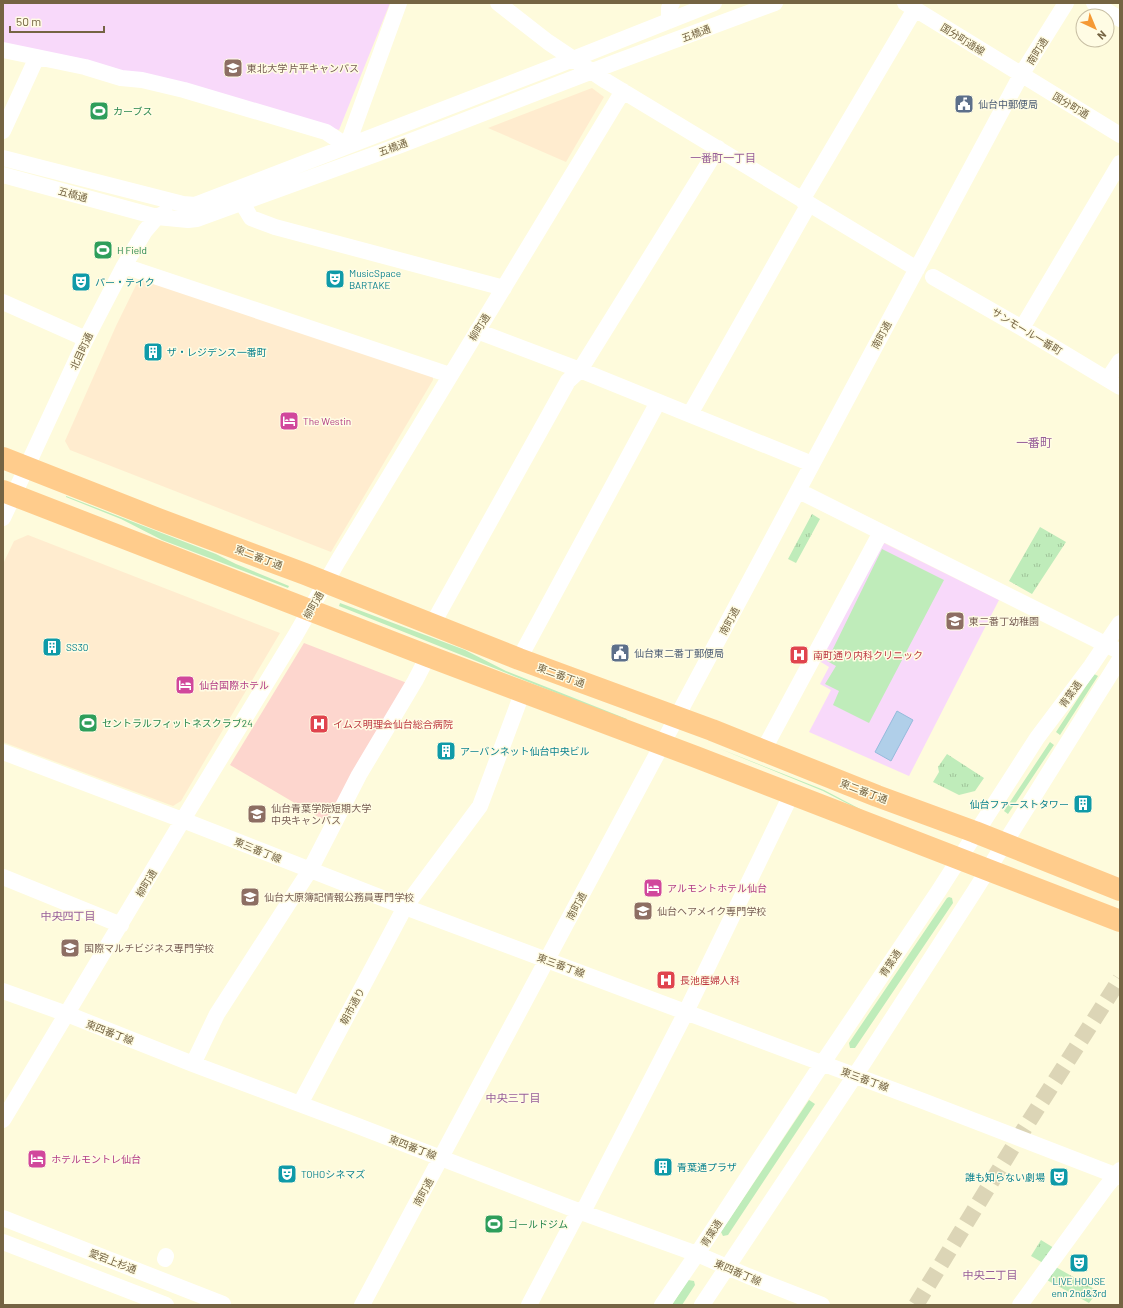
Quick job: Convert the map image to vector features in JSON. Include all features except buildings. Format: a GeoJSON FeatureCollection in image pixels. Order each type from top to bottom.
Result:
{"type":"FeatureCollection","features":[{"type":"Feature","properties":{"kind":"highway","name":"東二番丁通"},"geometry":{"type":"LineString","coordinates":[[3,458],[519,659],[677,718],[877,796],[976,832],[1120,890]]}},
{"type":"Feature","properties":{"kind":"highway"},"geometry":{"type":"LineString","coordinates":[[8,494],[1120,921]]}},
{"type":"Feature","properties":{"kind":"street"},"geometry":{"type":"LineString","coordinates":[[3,50],[85,67],[121,78],[150,81],[326,132],[347,146],[399,3]]}},
{"type":"Feature","properties":{"kind":"street"},"geometry":{"type":"LineString","coordinates":[[498,3],[548,42],[623,91],[917,269]]}},
{"type":"Feature","properties":{"kind":"street"},"geometry":{"type":"LineString","coordinates":[[669,21],[669,8],[672,3]]}},
{"type":"Feature","properties":{"kind":"street","name":"五橋通"},"geometry":{"type":"LineString","coordinates":[[3,158],[183,204],[194,205],[574,59],[714,3]]}},
{"type":"Feature","properties":{"kind":"street","name":"五橋通"},"geometry":{"type":"LineString","coordinates":[[3,175],[157,217],[188,220],[197,219],[401,145],[592,71],[775,3]]}},
{"type":"Feature","properties":{"kind":"street","name":"南町通"},"geometry":{"type":"LineString","coordinates":[[362,1305],[1021,75],[1066,3]]}},
{"type":"Feature","properties":{"kind":"street"},"geometry":{"type":"LineString","coordinates":[[1094,3],[1120,19]]}},
{"type":"Feature","properties":{"kind":"street"},"geometry":{"type":"LineString","coordinates":[[690,414],[806,202],[910,6]]}},
{"type":"Feature","properties":{"kind":"street","name":"国分町通線"},"geometry":{"type":"LineString","coordinates":[[910,6],[1021,75]]}},
{"type":"Feature","properties":{"kind":"street"},"geometry":{"type":"LineString","coordinates":[[3,132],[37,57]]}},
{"type":"Feature","properties":{"kind":"street","name":"国分町通"},"geometry":{"type":"LineString","coordinates":[[1021,75],[1120,136]]}},
{"type":"Feature","properties":{"kind":"street","name":"柳町通"},"geometry":{"type":"LineString","coordinates":[[3,1120],[9,1097],[67,1014],[295,636],[309,610],[477,330],[623,91]]}},
{"type":"Feature","properties":{"kind":"street"},"geometry":{"type":"LineString","coordinates":[[432,625],[568,381],[580,370],[718,148]]}},
{"type":"Feature","properties":{"kind":"street"},"geometry":{"type":"LineString","coordinates":[[1022,328],[1120,163]]}},
{"type":"Feature","properties":{"kind":"street"},"geometry":{"type":"LineString","coordinates":[[242,203],[252,218],[275,227],[504,288]]}},
{"type":"Feature","properties":{"kind":"street","name":"北目町通"},"geometry":{"type":"LineString","coordinates":[[3,518],[8,494],[27,468],[86,339],[124,266],[145,231],[157,217],[183,204]]}},
{"type":"Feature","properties":{"kind":"street"},"geometry":{"type":"LineString","coordinates":[[124,266],[450,375]]}},
{"type":"Feature","properties":{"kind":"street","name":"サンモール一番町"},"geometry":{"type":"LineString","coordinates":[[933,277],[1114,383]]}},
{"type":"Feature","properties":{"kind":"street"},"geometry":{"type":"LineString","coordinates":[[3,302],[86,339]]}},
{"type":"Feature","properties":{"kind":"street"},"geometry":{"type":"LineString","coordinates":[[477,330],[812,464]]}},
{"type":"Feature","properties":{"kind":"street"},"geometry":{"type":"LineString","coordinates":[[1114,383],[1120,360]]}},
{"type":"Feature","properties":{"kind":"street"},"geometry":{"type":"LineString","coordinates":[[519,659],[658,402]]}},
{"type":"Feature","properties":{"kind":"street"},"geometry":{"type":"LineString","coordinates":[[798,491],[1113,648]]}},
{"type":"Feature","properties":{"kind":"street"},"geometry":{"type":"LineString","coordinates":[[762,751],[881,532]]}},
{"type":"Feature","properties":{"kind":"street","name":"青葉通"},"geometry":{"type":"LineString","coordinates":[[662,1305],[1038,738],[1113,648],[1120,623]]}},
{"type":"Feature","properties":{"kind":"street"},"geometry":{"type":"LineString","coordinates":[[192,1064],[217,1014],[310,870],[359,775],[415,682],[428,656]]}},
{"type":"Feature","properties":{"kind":"street"},"geometry":{"type":"LineString","coordinates":[[702,1305],[856,1075],[1120,660]]}},
{"type":"Feature","properties":{"kind":"street","name":"朝市通り"},"geometry":{"type":"LineString","coordinates":[[300,1104],[405,907],[480,806],[523,692]]}},
{"type":"Feature","properties":{"kind":"street","name":"東三番丁線"},"geometry":{"type":"LineString","coordinates":[[3,752],[183,820],[405,907],[1119,1174]]}},
{"type":"Feature","properties":{"kind":"street"},"geometry":{"type":"LineString","coordinates":[[529,1305],[576,1216],[586,1206],[686,1012],[791,795]]}},
{"type":"Feature","properties":{"kind":"street"},"geometry":{"type":"LineString","coordinates":[[3,877],[121,924]]}},
{"type":"Feature","properties":{"kind":"street","name":"東四番丁線"},"geometry":{"type":"LineString","coordinates":[[3,991],[67,1014],[192,1064],[581,1212],[697,1254],[728,1268],[822,1305]]}},
{"type":"Feature","properties":{"kind":"street"},"geometry":{"type":"LineString","coordinates":[[1020,1305],[1119,1174]]}},
{"type":"Feature","properties":{"kind":"street","name":"愛宕上杉通"},"geometry":{"type":"LineString","coordinates":[[3,1218],[223,1304]]}},
{"type":"Feature","properties":{"kind":"street"},"geometry":{"type":"LineString","coordinates":[[3,1242],[166,1305]]}},
{"type":"Feature","properties":{"kind":"shaded area","name":"東北大学 片平キャンパス"},"geometry":{"type":"Polygon","coordinates":[[[3,3],[390,3],[339,130],[164,81],[3,46],[3,3]]]}},
{"type":"Feature","properties":{"kind":"shaded area"},"geometry":{"type":"Polygon","coordinates":[[[592,88],[604,97],[566,162],[488,128],[592,88]]]}},
{"type":"Feature","properties":{"kind":"shaded area"},"geometry":{"type":"Polygon","coordinates":[[[141,275],[433,373],[433,380],[331,552],[70,450],[65,441],[116,326],[141,275]]]}},
{"type":"Feature","properties":{"kind":"shaded area","name":"SS30"},"geometry":{"type":"Polygon","coordinates":[[[28,535],[280,633],[181,801],[173,806],[3,742],[3,564],[14,541],[28,535]]]}},
{"type":"Feature","properties":{"kind":"shaded area"},"geometry":{"type":"Polygon","coordinates":[[[884,543],[999,600],[909,776],[809,732],[831,690],[820,684],[829,667],[816,659],[884,543]]]}},
{"type":"Feature","properties":{"kind":"shaded area","name":"イムス明理会仙台総合病院"},"geometry":{"type":"Polygon","coordinates":[[[304,643],[407,683],[327,822],[230,765],[304,643]]]}},
{"type":"Feature","properties":{"kind":"green space"},"geometry":{"type":"Polygon","coordinates":[[[66,496],[216,554],[289,586],[288,588],[162,540],[121,519],[66,496]]]}},
{"type":"Feature","properties":{"kind":"green space"},"geometry":{"type":"Polygon","coordinates":[[[812,514],[820,519],[796,563],[788,559],[812,514]]]}},
{"type":"Feature","properties":{"kind":"green space"},"geometry":{"type":"Polygon","coordinates":[[[1040,527],[1066,542],[1032,594],[1009,581],[1040,527]]]}},
{"type":"Feature","properties":{"kind":"green space"},"geometry":{"type":"Polygon","coordinates":[[[882,549],[944,580],[869,723],[833,705],[839,691],[825,684],[836,666],[827,661],[882,549]]]}},
{"type":"Feature","properties":{"kind":"green space"},"geometry":{"type":"Polygon","coordinates":[[[340,603],[465,650],[506,671],[627,719],[626,721],[339,606],[340,603]]]}},
{"type":"Feature","properties":{"kind":"green space"},"geometry":{"type":"Polygon","coordinates":[[[1094,674],[1098,676],[1060,735],[1056,732],[1094,674]]]}},
{"type":"Feature","properties":{"kind":"green space"},"geometry":{"type":"Polygon","coordinates":[[[1050,742],[1054,745],[1008,814],[1004,811],[1050,742]]]}},
{"type":"Feature","properties":{"kind":"green space"},"geometry":{"type":"Polygon","coordinates":[[[718,748],[824,790],[881,821],[823,791],[718,748]]]}},
{"type":"Feature","properties":{"kind":"green space"},"geometry":{"type":"Polygon","coordinates":[[[947,754],[984,778],[975,791],[959,795],[933,782],[939,772],[938,767],[947,754]]]}},
{"type":"Feature","properties":{"kind":"green space"},"geometry":{"type":"Polygon","coordinates":[[[949,897],[952,898],[953,903],[855,1048],[850,1048],[849,1043],[949,897]]]}},
{"type":"Feature","properties":{"kind":"green space"},"geometry":{"type":"Polygon","coordinates":[[[809,1100],[815,1104],[728,1235],[723,1236],[721,1232],[809,1100]]]}},
{"type":"Feature","properties":{"kind":"green space"},"geometry":{"type":"Polygon","coordinates":[[[1041,1240],[1054,1248],[1043,1263],[1031,1256],[1041,1240]]]}},
{"type":"Feature","properties":{"kind":"green space"},"geometry":{"type":"Polygon","coordinates":[[[1054,1266],[1098,1291],[1089,1303],[1045,1279],[1054,1266]]]}},
{"type":"Feature","properties":{"kind":"green space"},"geometry":{"type":"Polygon","coordinates":[[[688,1280],[694,1281],[695,1285],[682,1305],[672,1305],[688,1280]]]}},
{"type":"Feature","properties":{"kind":"water"},"geometry":{"type":"Polygon","coordinates":[[[897,711],[913,720],[891,761],[875,752],[897,711]]]}},
{"type":"Feature","properties":{"kind":"tunnel"},"geometry":{"type":"LineString","coordinates":[[916,1305],[1019,1137],[1120,979]]}},
{"type":"Feature","properties":{"kind":"place","name":"東北大学 片平キャンパス"},"geometry":{"type":"Point","coordinates":[233,68]}},
{"type":"Feature","properties":{"kind":"place","name":"仙台中郵便局"},"geometry":{"type":"Point","coordinates":[964,104]}},
{"type":"Feature","properties":{"kind":"place","name":"カーブス"},"geometry":{"type":"Point","coordinates":[99,111]}},
{"type":"Feature","properties":{"kind":"place","name":"H Field"},"geometry":{"type":"Point","coordinates":[103,250]}},
{"type":"Feature","properties":{"kind":"place","name":"MusicSpace BARTAKE"},"geometry":{"type":"Point","coordinates":[335,279]}},
{"type":"Feature","properties":{"kind":"place","name":"パー・テイク"},"geometry":{"type":"Point","coordinates":[81,282]}},
{"type":"Feature","properties":{"kind":"place","name":"ザ・レジデンス一番町"},"geometry":{"type":"Point","coordinates":[153,352]}},
{"type":"Feature","properties":{"kind":"place","name":"The Westin"},"geometry":{"type":"Point","coordinates":[289,421]}},
{"type":"Feature","properties":{"kind":"place","name":"東二番丁幼稚園"},"geometry":{"type":"Point","coordinates":[955,621]}},
{"type":"Feature","properties":{"kind":"place","name":"SS30"},"geometry":{"type":"Point","coordinates":[52,647]}},
{"type":"Feature","properties":{"kind":"place","name":"仙台東二番丁郵便局"},"geometry":{"type":"Point","coordinates":[620,653]}},
{"type":"Feature","properties":{"kind":"place","name":"南町通り内科クリニック"},"geometry":{"type":"Point","coordinates":[799,655]}},
{"type":"Feature","properties":{"kind":"place","name":"仙台国際ホテル"},"geometry":{"type":"Point","coordinates":[185,685]}},
{"type":"Feature","properties":{"kind":"place","name":"セントラルフィットネスクラブ24"},"geometry":{"type":"Point","coordinates":[88,723]}},
{"type":"Feature","properties":{"kind":"place","name":"イムス明理会仙台総合病院"},"geometry":{"type":"Point","coordinates":[319,724]}},
{"type":"Feature","properties":{"kind":"place","name":"アーバンネット仙台中央ビル"},"geometry":{"type":"Point","coordinates":[446,751]}},
{"type":"Feature","properties":{"kind":"place","name":"仙台ファーストタワー"},"geometry":{"type":"Point","coordinates":[1083,804]}},
{"type":"Feature","properties":{"kind":"place","name":"仙台青葉学院短期大学 中央キャンパス"},"geometry":{"type":"Point","coordinates":[257,814]}},
{"type":"Feature","properties":{"kind":"place","name":"アルモントホテル仙台"},"geometry":{"type":"Point","coordinates":[653,888]}},
{"type":"Feature","properties":{"kind":"place","name":"仙台大原簿記情報公務員専門学校"},"geometry":{"type":"Point","coordinates":[250,897]}},
{"type":"Feature","properties":{"kind":"place","name":"仙台ヘアメイク専門学校"},"geometry":{"type":"Point","coordinates":[643,911]}},
{"type":"Feature","properties":{"kind":"place","name":"国際マルチビジネス専門学校"},"geometry":{"type":"Point","coordinates":[70,948]}},
{"type":"Feature","properties":{"kind":"place","name":"長池産婦人科"},"geometry":{"type":"Point","coordinates":[666,980]}},
{"type":"Feature","properties":{"kind":"place","name":"ホテルモントレ仙台"},"geometry":{"type":"Point","coordinates":[37,1159]}},
{"type":"Feature","properties":{"kind":"place","name":"青葉通プラザ"},"geometry":{"type":"Point","coordinates":[663,1167]}},
{"type":"Feature","properties":{"kind":"place","name":"TOHOシネマズ"},"geometry":{"type":"Point","coordinates":[287,1174]}},
{"type":"Feature","properties":{"kind":"place","name":"誰も知らない劇場"},"geometry":{"type":"Point","coordinates":[1059,1177]}},
{"type":"Feature","properties":{"kind":"place","name":"ゴールドジム"},"geometry":{"type":"Point","coordinates":[494,1224]}},
{"type":"Feature","properties":{"kind":"place","name":"LIVE HOUSE enn 2nd&3rd"},"geometry":{"type":"Point","coordinates":[1079,1263]}},
{"type":"Feature","properties":{"kind":"district","name":"一番町一丁目"},"geometry":{"type":"Point","coordinates":[723,158]}},
{"type":"Feature","properties":{"kind":"district","name":"一番町"},"geometry":{"type":"Point","coordinates":[1034,443]}},
{"type":"Feature","properties":{"kind":"district","name":"中央四丁目"},"geometry":{"type":"Point","coordinates":[68,916]}},
{"type":"Feature","properties":{"kind":"district","name":"中央三丁目"},"geometry":{"type":"Point","coordinates":[513,1098]}},
{"type":"Feature","properties":{"kind":"district","name":"中央二丁目"},"geometry":{"type":"Point","coordinates":[990,1275]}}]}
